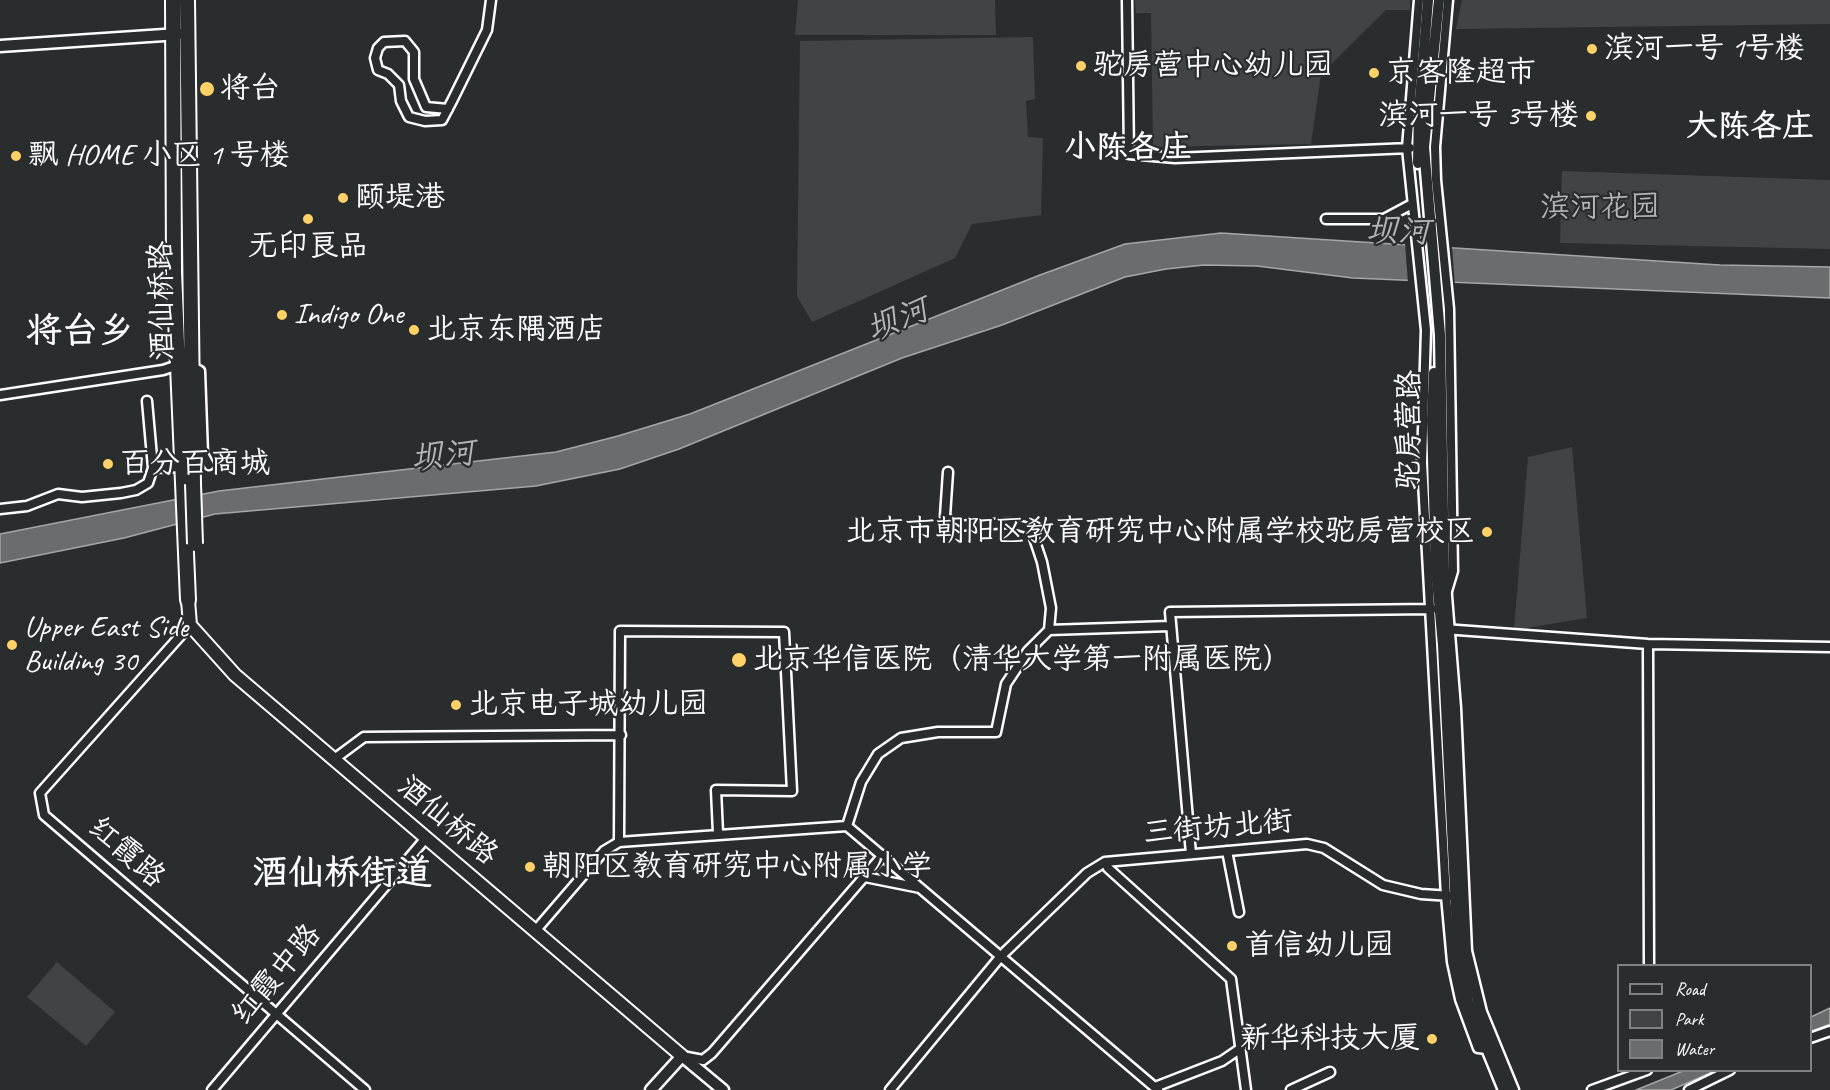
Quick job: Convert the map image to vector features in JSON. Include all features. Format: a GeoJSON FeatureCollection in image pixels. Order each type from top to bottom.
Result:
{"type":"FeatureCollection","features":[{"type":"Feature","properties":{"kind":"main road","name":"酒仙桥路"},"geometry":{"type":"LineString","coordinates":[[173,0],[180,34],[190,625],[235,675],[682,1056]]}},
{"type":"Feature","properties":{"kind":"main road","name":"酒仙桥路"},"geometry":{"type":"LineString","coordinates":[[180,34],[187,0]]}},
{"type":"Feature","properties":{"kind":"main road","name":"酒仙桥路"},"geometry":{"type":"LineString","coordinates":[[184,366],[181,467],[188,485]]}},
{"type":"Feature","properties":{"kind":"street"},"geometry":{"type":"LineString","coordinates":[[448,109],[426,107],[414,79],[414,52],[405,41],[384,42],[378,48],[375,58],[378,70],[388,74],[399,85],[401,101],[409,117],[425,121],[442,120],[448,109],[487,30],[491,0]]}},
{"type":"Feature","properties":{"kind":"street"},"geometry":{"type":"LineString","coordinates":[[1127,0],[1129,154],[1175,158],[1421,147]]}},
{"type":"Feature","properties":{"kind":"street"},"geometry":{"type":"LineString","coordinates":[[1419,0],[1421,147],[1429,234]]}},
{"type":"Feature","properties":{"kind":"street","name":"驼房营路"},"geometry":{"type":"LineString","coordinates":[[1428,0],[1421,147],[1429,234],[1429,289],[1434,341],[1432,420],[1434,609],[1446,629]]}},
{"type":"Feature","properties":{"kind":"street","name":"驼房营路"},"geometry":{"type":"LineString","coordinates":[[1421,147],[1438,0]]}},
{"type":"Feature","properties":{"kind":"street"},"geometry":{"type":"LineString","coordinates":[[1446,597],[1452,571],[1449,289],[1429,234],[1412,204],[1449,0]]}},
{"type":"Feature","properties":{"kind":"street"},"geometry":{"type":"LineString","coordinates":[[0,46],[180,34]]}},
{"type":"Feature","properties":{"kind":"street"},"geometry":{"type":"LineString","coordinates":[[1326,219],[1384,219],[1412,204]]}},
{"type":"Feature","properties":{"kind":"street","name":"驼房营路"},"geometry":{"type":"LineString","coordinates":[[1429,289],[1440,335],[1440,450],[1455,896]]}},
{"type":"Feature","properties":{"kind":"street"},"geometry":{"type":"LineString","coordinates":[[0,395],[184,366],[201,371],[202,454],[209,465]]}},
{"type":"Feature","properties":{"kind":"street"},"geometry":{"type":"LineString","coordinates":[[0,509],[27,506],[58,494],[82,497],[136,490],[148,483],[153,468],[147,401]]}},
{"type":"Feature","properties":{"kind":"street"},"geometry":{"type":"LineString","coordinates":[[153,468],[181,467]]}},
{"type":"Feature","properties":{"kind":"street"},"geometry":{"type":"LineString","coordinates":[[847,826],[861,782],[878,754],[902,738],[938,732],[996,732],[1006,684],[1028,651],[1048,630],[1051,608],[1042,562],[1031,530],[1011,523],[954,526],[945,516],[948,472]]}},
{"type":"Feature","properties":{"kind":"street"},"geometry":{"type":"LineString","coordinates":[[1191,854],[1170,612],[1434,609],[1433,637],[1462,980],[1474,1018],[1504,1090]]}},
{"type":"Feature","properties":{"kind":"street","name":"红霞路"},"geometry":{"type":"LineString","coordinates":[[190,625],[40,792],[44,815],[365,1090]]}},
{"type":"Feature","properties":{"kind":"street"},"geometry":{"type":"LineString","coordinates":[[1048,630],[1170,626]]}},
{"type":"Feature","properties":{"kind":"street"},"geometry":{"type":"LineString","coordinates":[[1446,629],[1648,644],[1830,647]]}},
{"type":"Feature","properties":{"kind":"street"},"geometry":{"type":"LineString","coordinates":[[619,842],[620,631],[784,632],[792,791],[716,790],[718,833]]}},
{"type":"Feature","properties":{"kind":"street"},"geometry":{"type":"LineString","coordinates":[[1648,644],[1650,964]]}},
{"type":"Feature","properties":{"kind":"street"},"geometry":{"type":"LineString","coordinates":[[333,760],[364,737],[621,735]]}},
{"type":"Feature","properties":{"kind":"street"},"geometry":{"type":"LineString","coordinates":[[536,930],[604,851],[619,842],[718,833],[847,826],[1157,1089],[1222,1061],[1240,1048]]}},
{"type":"Feature","properties":{"kind":"street","name":"红霞中路"},"geometry":{"type":"LineString","coordinates":[[212,1090],[275,1013],[426,838]]}},
{"type":"Feature","properties":{"kind":"street","name":"三街坊北街"},"geometry":{"type":"LineString","coordinates":[[890,1090],[1000,956],[1087,873],[1105,862],[1307,844],[1324,848],[1383,885],[1455,896]]}},
{"type":"Feature","properties":{"kind":"street"},"geometry":{"type":"LineString","coordinates":[[1227,851],[1239,912]]}},
{"type":"Feature","properties":{"kind":"street"},"geometry":{"type":"LineString","coordinates":[[651,1090],[682,1056],[703,1060],[712,1053],[883,855]]}},
{"type":"Feature","properties":{"kind":"street"},"geometry":{"type":"LineString","coordinates":[[1105,862],[1108,868],[1231,979],[1246,1090]]}},
{"type":"Feature","properties":{"kind":"street"},"geometry":{"type":"LineString","coordinates":[[865,877],[924,889]]}},
{"type":"Feature","properties":{"kind":"street"},"geometry":{"type":"LineString","coordinates":[[1455,896],[1471,978],[1481,1012],[1514,1090]]}},
{"type":"Feature","properties":{"kind":"street"},"geometry":{"type":"LineString","coordinates":[[1812,1037],[1830,1031]]}},
{"type":"Feature","properties":{"kind":"street","name":"酒仙桥路"},"geometry":{"type":"LineString","coordinates":[[682,1056],[723,1090]]}},
{"type":"Feature","properties":{"kind":"street"},"geometry":{"type":"LineString","coordinates":[[1291,1090],[1330,1072]]}},
{"type":"Feature","properties":{"kind":"street"},"geometry":{"type":"LineString","coordinates":[[1593,1090],[1644,1072]]}},
{"type":"Feature","properties":{"kind":"street"},"geometry":{"type":"LineString","coordinates":[[1689,1090],[1728,1072]]}},
{"type":"Feature","properties":{"kind":"green space"},"geometry":{"type":"Polygon","coordinates":[[[798,0],[995,0],[996,35],[795,35],[798,0]]]}},
{"type":"Feature","properties":{"kind":"green space"},"geometry":{"type":"Polygon","coordinates":[[[1135,0],[1410,0],[1410,10],[1386,10],[1321,74],[1311,144],[1153,147],[1151,13],[1136,13],[1135,0]]]}},
{"type":"Feature","properties":{"kind":"green space"},"geometry":{"type":"Polygon","coordinates":[[[1462,0],[1830,0],[1830,24],[1456,29],[1462,0]]]}},
{"type":"Feature","properties":{"kind":"green space"},"geometry":{"type":"Polygon","coordinates":[[[1033,37],[1035,99],[1026,101],[1028,137],[1043,138],[1041,215],[972,224],[955,258],[812,322],[797,296],[800,41],[1033,37]]]}},
{"type":"Feature","properties":{"kind":"green space","name":"滨河花园"},"geometry":{"type":"Polygon","coordinates":[[[1562,171],[1830,180],[1830,249],[1560,243],[1562,171]]]}},
{"type":"Feature","properties":{"kind":"green space"},"geometry":{"type":"Polygon","coordinates":[[[1572,447],[1587,618],[1514,630],[1528,457],[1572,447]]]}},
{"type":"Feature","properties":{"kind":"green space"},"geometry":{"type":"Polygon","coordinates":[[[57,962],[115,1012],[86,1046],[27,997],[57,962]]]}},
{"type":"Feature","properties":{"kind":"water"},"geometry":{"type":"Polygon","coordinates":[[[1221,233],[1720,265],[1830,267],[1830,298],[1353,278],[1257,266],[1204,265],[1166,269],[1125,277],[1002,325],[902,358],[679,449],[620,469],[536,486],[215,514],[124,538],[0,563],[0,534],[219,491],[556,452],[618,436],[690,414],[1040,275],[1125,244],[1221,233]]]}},
{"type":"Feature","properties":{"kind":"water"},"geometry":{"type":"Polygon","coordinates":[[[1830,1008],[1830,1024],[1812,1032],[1812,1017],[1830,1008]]]}},
{"type":"Feature","properties":{"kind":"water"},"geometry":{"type":"Polygon","coordinates":[[[1681,1072],[1713,1072],[1671,1090],[1636,1090],[1681,1072]]]}},
{"type":"Feature","properties":{"kind":"pier"},"geometry":{"type":"Polygon","coordinates":[[[1405,243],[1452,247],[1455,286],[1408,283],[1405,243]]]}},
{"type":"Feature","properties":{"kind":"place","name":"滨河一号 1号楼"},"geometry":{"type":"Point","coordinates":[1592,49]}},
{"type":"Feature","properties":{"kind":"place","name":"驼房营中心幼儿园"},"geometry":{"type":"Point","coordinates":[1081,66]}},
{"type":"Feature","properties":{"kind":"place","name":"京客隆超市"},"geometry":{"type":"Point","coordinates":[1374,73]}},
{"type":"Feature","properties":{"kind":"place","name":"将台"},"geometry":{"type":"Point","coordinates":[207,89]}},
{"type":"Feature","properties":{"kind":"place","name":"滨河一号 3号楼"},"geometry":{"type":"Point","coordinates":[1591,116]}},
{"type":"Feature","properties":{"kind":"place","name":"飘 HOME 小区 1 号楼"},"geometry":{"type":"Point","coordinates":[16,156]}},
{"type":"Feature","properties":{"kind":"place","name":"颐堤港"},"geometry":{"type":"Point","coordinates":[343,198]}},
{"type":"Feature","properties":{"kind":"place","name":"无印良品"},"geometry":{"type":"Point","coordinates":[308,219]}},
{"type":"Feature","properties":{"kind":"place","name":"Indigo One"},"geometry":{"type":"Point","coordinates":[282,315]}},
{"type":"Feature","properties":{"kind":"place","name":"北京东隅酒店"},"geometry":{"type":"Point","coordinates":[414,330]}},
{"type":"Feature","properties":{"kind":"place","name":"百分百商城"},"geometry":{"type":"Point","coordinates":[108,464]}},
{"type":"Feature","properties":{"kind":"place","name":"北京市朝阳区教育研究中心附属学校驼房营校区"},"geometry":{"type":"Point","coordinates":[1487,532]}},
{"type":"Feature","properties":{"kind":"place","name":"Upper East Side Building 30"},"geometry":{"type":"Point","coordinates":[12,645]}},
{"type":"Feature","properties":{"kind":"place","name":"北京华信医院（清华大学第一附属医院）"},"geometry":{"type":"Point","coordinates":[739,660]}},
{"type":"Feature","properties":{"kind":"place","name":"北京电子城幼儿园"},"geometry":{"type":"Point","coordinates":[456,705]}},
{"type":"Feature","properties":{"kind":"place","name":"朝阳区教育研究中心附属小学"},"geometry":{"type":"Point","coordinates":[530,867]}},
{"type":"Feature","properties":{"kind":"place","name":"首信幼儿园"},"geometry":{"type":"Point","coordinates":[1232,946]}},
{"type":"Feature","properties":{"kind":"place","name":"新华科技大厦"},"geometry":{"type":"Point","coordinates":[1432,1039]}},
{"type":"Feature","properties":{"kind":"district","name":"大陈各庄"},"geometry":{"type":"Point","coordinates":[1750,128]}},
{"type":"Feature","properties":{"kind":"district","name":"小陈各庄"},"geometry":{"type":"Point","coordinates":[1128,149]}},
{"type":"Feature","properties":{"kind":"district","name":"将台乡"},"geometry":{"type":"Point","coordinates":[80,333]}},
{"type":"Feature","properties":{"kind":"district","name":"酒仙桥街道"},"geometry":{"type":"Point","coordinates":[342,875]}},
{"type":"Feature","properties":{"kind":"water label","name":"坝河"},"geometry":{"type":"Point","coordinates":[1398,233]}},
{"type":"Feature","properties":{"kind":"water label","name":"坝河"},"geometry":{"type":"Point","coordinates":[898,321]}},
{"type":"Feature","properties":{"kind":"water label","name":"坝河"},"geometry":{"type":"Point","coordinates":[443,457]}}]}
